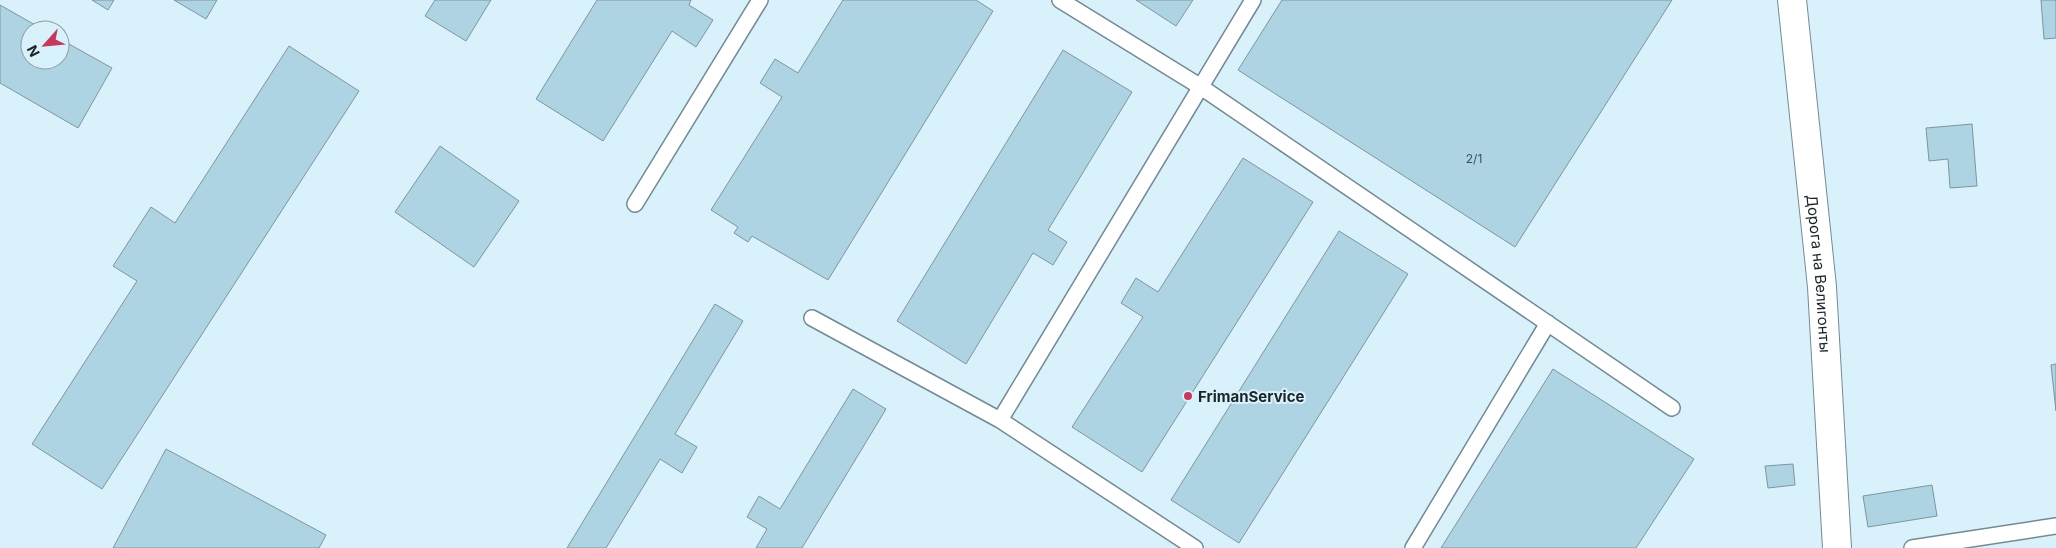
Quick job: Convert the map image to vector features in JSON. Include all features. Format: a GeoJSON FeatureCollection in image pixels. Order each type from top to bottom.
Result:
{"type":"FeatureCollection","features":[{"type":"Feature","properties":{"kind":"street","name":"Дорога на Велигонты"},"geometry":{"type":"LineString","coordinates":[[1792,0],[1822,287],[1836,548]]}},
{"type":"Feature","properties":{"kind":"lane"},"geometry":{"type":"LineString","coordinates":[[635,204],[760,0]]}},
{"type":"Feature","properties":{"kind":"lane"},"geometry":{"type":"LineString","coordinates":[[1060,0],[1201,87],[1672,408]]}},
{"type":"Feature","properties":{"kind":"lane"},"geometry":{"type":"LineString","coordinates":[[1000,420],[1254,0]]}},
{"type":"Feature","properties":{"kind":"lane"},"geometry":{"type":"LineString","coordinates":[[812,318],[1000,420],[1195,548]]}},
{"type":"Feature","properties":{"kind":"lane"},"geometry":{"type":"LineString","coordinates":[[1413,548],[1548,323]]}},
{"type":"Feature","properties":{"kind":"lane"},"geometry":{"type":"LineString","coordinates":[[1912,548],[2056,526]]}},
{"type":"Feature","properties":{"kind":"building"},"geometry":{"type":"Polygon","coordinates":[[[92,0],[114,0],[108,10],[92,0]]]}},
{"type":"Feature","properties":{"kind":"building"},"geometry":{"type":"Polygon","coordinates":[[[174,0],[217,0],[206,19],[174,0]]]}},
{"type":"Feature","properties":{"kind":"building"},"geometry":{"type":"Polygon","coordinates":[[[435,0],[491,0],[466,41],[425,16],[435,0]]]}},
{"type":"Feature","properties":{"kind":"building"},"geometry":{"type":"Polygon","coordinates":[[[597,0],[691,0],[689,5],[713,20],[696,47],[672,31],[603,141],[536,99],[597,0]]]}},
{"type":"Feature","properties":{"kind":"building"},"geometry":{"type":"Polygon","coordinates":[[[843,0],[976,0],[993,11],[828,280],[752,236],[748,242],[734,233],[738,227],[711,210],[782,97],[760,83],[775,59],[798,73],[843,0]]]}},
{"type":"Feature","properties":{"kind":"building"},"geometry":{"type":"Polygon","coordinates":[[[1136,0],[1193,0],[1176,26],[1136,0]]]}},
{"type":"Feature","properties":{"kind":"building"},"geometry":{"type":"Polygon","coordinates":[[[1282,0],[1672,0],[1515,247],[1238,70],[1282,0]]]}},
{"type":"Feature","properties":{"kind":"building"},"geometry":{"type":"Polygon","coordinates":[[[2041,0],[2056,0],[2056,38],[2044,39],[2041,0]]]}},
{"type":"Feature","properties":{"kind":"building"},"geometry":{"type":"Polygon","coordinates":[[[0,5],[26,20],[20,20],[20,70],[70,70],[70,45],[112,68],[78,128],[0,83],[0,5]]]}},
{"type":"Feature","properties":{"kind":"building"},"geometry":{"type":"Polygon","coordinates":[[[289,46],[359,91],[102,489],[32,444],[137,281],[113,266],[151,207],[175,223],[289,46]]]}},
{"type":"Feature","properties":{"kind":"building"},"geometry":{"type":"Polygon","coordinates":[[[1063,50],[1132,92],[1048,230],[1067,242],[1053,265],[1033,253],[966,364],[897,321],[1063,50]]]}},
{"type":"Feature","properties":{"kind":"building"},"geometry":{"type":"Polygon","coordinates":[[[1972,124],[1977,186],[1950,188],[1948,159],[1929,161],[1926,128],[1972,124]]]}},
{"type":"Feature","properties":{"kind":"building"},"geometry":{"type":"Polygon","coordinates":[[[440,146],[519,201],[474,267],[395,212],[440,146]]]}},
{"type":"Feature","properties":{"kind":"building"},"geometry":{"type":"Polygon","coordinates":[[[1243,158],[1313,202],[1142,472],[1072,427],[1143,317],[1121,303],[1136,278],[1158,292],[1243,158]]]}},
{"type":"Feature","properties":{"kind":"building"},"geometry":{"type":"Polygon","coordinates":[[[1339,231],[1408,274],[1239,543],[1171,500],[1339,231]]]}},
{"type":"Feature","properties":{"kind":"building"},"geometry":{"type":"Polygon","coordinates":[[[715,304],[743,321],[675,434],[697,447],[682,473],[660,459],[606,548],[567,548],[715,304]]]}},
{"type":"Feature","properties":{"kind":"building"},"geometry":{"type":"Polygon","coordinates":[[[2056,364],[2056,411],[2051,365],[2056,364]]]}},
{"type":"Feature","properties":{"kind":"building"},"geometry":{"type":"Polygon","coordinates":[[[1553,369],[1694,459],[1636,548],[1441,548],[1553,369]]]}},
{"type":"Feature","properties":{"kind":"building"},"geometry":{"type":"Polygon","coordinates":[[[853,389],[886,409],[802,548],[756,548],[767,529],[747,517],[759,496],[780,509],[853,389]]]}},
{"type":"Feature","properties":{"kind":"building"},"geometry":{"type":"Polygon","coordinates":[[[166,449],[326,535],[319,548],[113,548],[166,449]]]}},
{"type":"Feature","properties":{"kind":"building"},"geometry":{"type":"Polygon","coordinates":[[[1793,464],[1795,485],[1768,488],[1765,466],[1793,464]]]}},
{"type":"Feature","properties":{"kind":"building"},"geometry":{"type":"Polygon","coordinates":[[[1932,485],[1937,516],[1868,527],[1863,496],[1932,485]]]}},
{"type":"Feature","properties":{"kind":"place","name":"FrimanService"},"geometry":{"type":"Point","coordinates":[1188,396]}}]}
